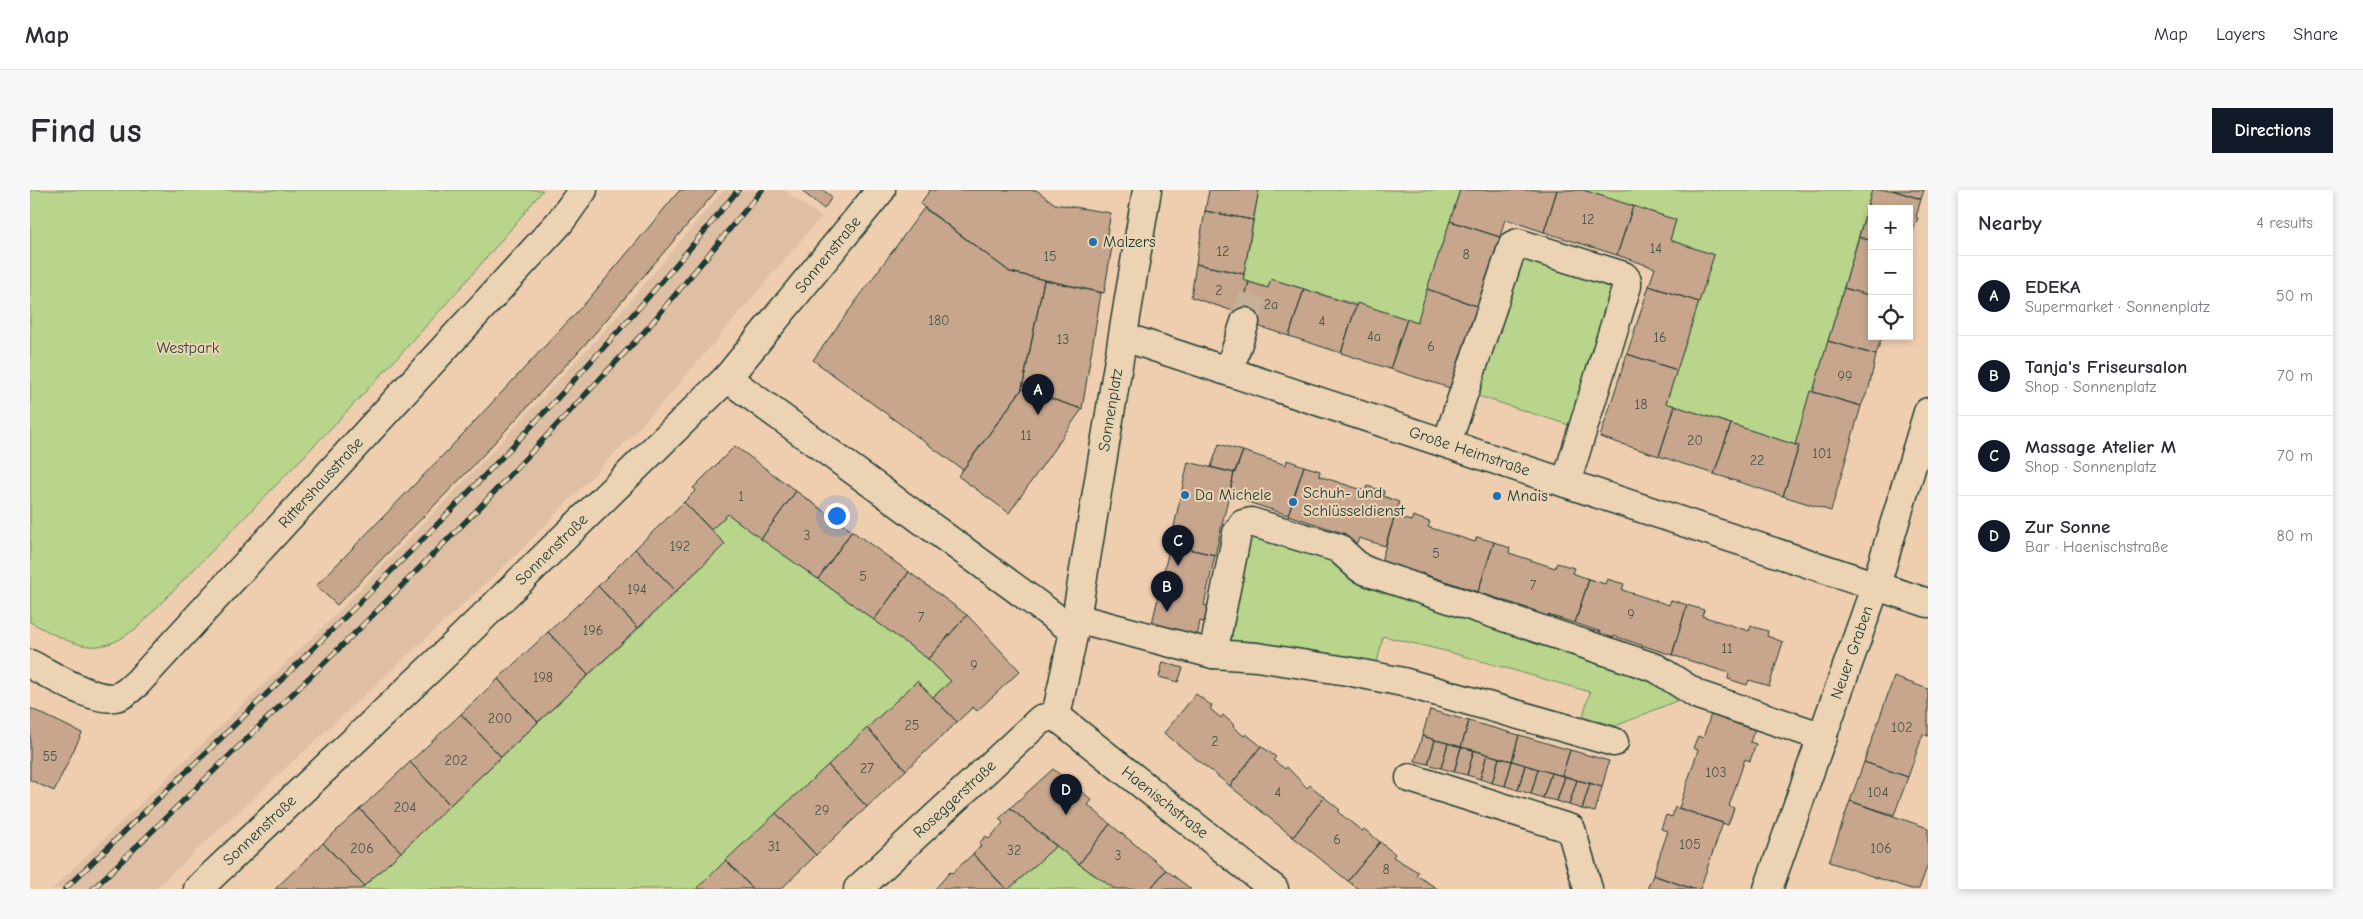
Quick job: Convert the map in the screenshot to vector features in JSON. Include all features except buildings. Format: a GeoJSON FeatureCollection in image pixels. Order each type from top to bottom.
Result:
{"type":"FeatureCollection","features":[{"type":"Feature","properties":{"kind":"street","name":"Rittershausstraße"},"geometry":{"type":"LineString","coordinates":[[30,664],[79,688],[107,699],[120,696],[138,682],[560,222],[584,190]]}},
{"type":"Feature","properties":{"kind":"street","name":"Sonnenstraße"},"geometry":{"type":"LineString","coordinates":[[198,889],[445,654],[727,378],[881,190]]}},
{"type":"Feature","properties":{"kind":"street","name":"Sonnenplatz"},"geometry":{"type":"LineString","coordinates":[[1056,716],[1075,624],[1147,190]]}},
{"type":"Feature","properties":{"kind":"street"},"geometry":{"type":"LineString","coordinates":[[1447,443],[1513,245],[1518,243],[1624,276],[1628,280],[1566,483]]}},
{"type":"Feature","properties":{"kind":"street"},"geometry":{"type":"LineString","coordinates":[[1229,371],[1246,322]]}},
{"type":"Feature","properties":{"kind":"street","name":"Große Heimstraße"},"geometry":{"type":"LineString","coordinates":[[1124,337],[1928,603]]}},
{"type":"Feature","properties":{"kind":"street"},"geometry":{"type":"LineString","coordinates":[[727,378],[1075,624],[1213,654],[1284,661],[1403,682],[1614,742]]}},
{"type":"Feature","properties":{"kind":"street","name":"Neuer Graben"},"geometry":{"type":"LineString","coordinates":[[1768,889],[1876,585],[1928,412]]}},
{"type":"Feature","properties":{"kind":"street"},"geometry":{"type":"LineString","coordinates":[[1213,654],[1237,533],[1243,524],[1251,522],[1338,548],[1360,568],[1370,572],[1656,668],[1698,695],[1823,737]]}},
{"type":"Feature","properties":{"kind":"street","name":"Roseggerstraße"},"geometry":{"type":"LineString","coordinates":[[858,889],[1041,719],[1056,716]]}},
{"type":"Feature","properties":{"kind":"street","name":"Haenischstraße"},"geometry":{"type":"LineString","coordinates":[[1056,716],[1274,889]]}},
{"type":"Feature","properties":{"kind":"street"},"geometry":{"type":"LineString","coordinates":[[1410,778],[1571,829],[1588,889]]}},
{"type":"Feature","properties":{"kind":"shaded area"},"geometry":{"type":"Polygon","coordinates":[[[723,190],[784,190],[821,217],[666,399],[620,448],[514,557],[155,889],[52,889],[334,616],[474,471],[614,320],[723,190]]]}},
{"type":"Feature","properties":{"kind":"green space","name":"Westpark"},"geometry":{"type":"Polygon","coordinates":[[[30,190],[543,190],[446,304],[396,359],[137,628],[114,642],[92,646],[71,642],[30,622],[30,190]]]}},
{"type":"Feature","properties":{"kind":"green space"},"geometry":{"type":"Polygon","coordinates":[[[1259,190],[1460,190],[1417,323],[1271,279],[1268,288],[1243,280],[1259,190]]]}},
{"type":"Feature","properties":{"kind":"green space"},"geometry":{"type":"Polygon","coordinates":[[[1583,190],[1872,190],[1813,392],[1810,392],[1795,445],[1666,403],[1714,255],[1670,240],[1676,220],[1583,190]]]}},
{"type":"Feature","properties":{"kind":"green space"},"geometry":{"type":"Polygon","coordinates":[[[1517,254],[1619,286],[1575,427],[1472,394],[1517,254]]]}},
{"type":"Feature","properties":{"kind":"green space"},"geometry":{"type":"Polygon","coordinates":[[[728,514],[928,659],[951,681],[933,697],[917,682],[696,889],[361,889],[640,627],[725,544],[711,530],[728,514]]]}},
{"type":"Feature","properties":{"kind":"green space"},"geometry":{"type":"Polygon","coordinates":[[[1257,532],[1638,667],[1688,696],[1616,726],[1583,716],[1590,692],[1449,652],[1383,636],[1377,663],[1230,643],[1226,610],[1243,541],[1257,532]]]}},
{"type":"Feature","properties":{"kind":"green space"},"geometry":{"type":"Polygon","coordinates":[[[1056,846],[1095,876],[1097,874],[1115,889],[1009,889],[1056,846]]]}},
{"type":"Feature","properties":{"kind":"tunnel"},"geometry":{"type":"LineString","coordinates":[[1245,322],[1257,285]]}},
{"type":"Feature","properties":{"kind":"railway"},"geometry":{"type":"LineString","coordinates":[[65,889],[326,635],[497,463],[580,374],[738,190]]}},
{"type":"Feature","properties":{"kind":"railway"},"geometry":{"type":"LineString","coordinates":[[93,889],[362,626],[480,507],[646,330],[762,190]]}},
{"type":"Feature","properties":{"kind":"place","name":"Malzers"},"geometry":{"type":"Point","coordinates":[1093,242]}},
{"type":"Feature","properties":{"kind":"place","name":"EDEKA"},"geometry":{"type":"Point","coordinates":[1038,415]}},
{"type":"Feature","properties":{"kind":"place","name":"Da Michele"},"geometry":{"type":"Point","coordinates":[1185,495]}},
{"type":"Feature","properties":{"kind":"place","name":"Mnais"},"geometry":{"type":"Point","coordinates":[1497,496]}},
{"type":"Feature","properties":{"kind":"place","name":"Schuh- und Schlüsseldienst"},"geometry":{"type":"Point","coordinates":[1293,502]}},
{"type":"Feature","properties":{"kind":"place","name":"Massage Atelier M"},"geometry":{"type":"Point","coordinates":[1178,566]}},
{"type":"Feature","properties":{"kind":"place","name":"Tanja's Friseursalon"},"geometry":{"type":"Point","coordinates":[1167,612]}},
{"type":"Feature","properties":{"kind":"place","name":"Zur Sonne"},"geometry":{"type":"Point","coordinates":[1066,815]}}]}
